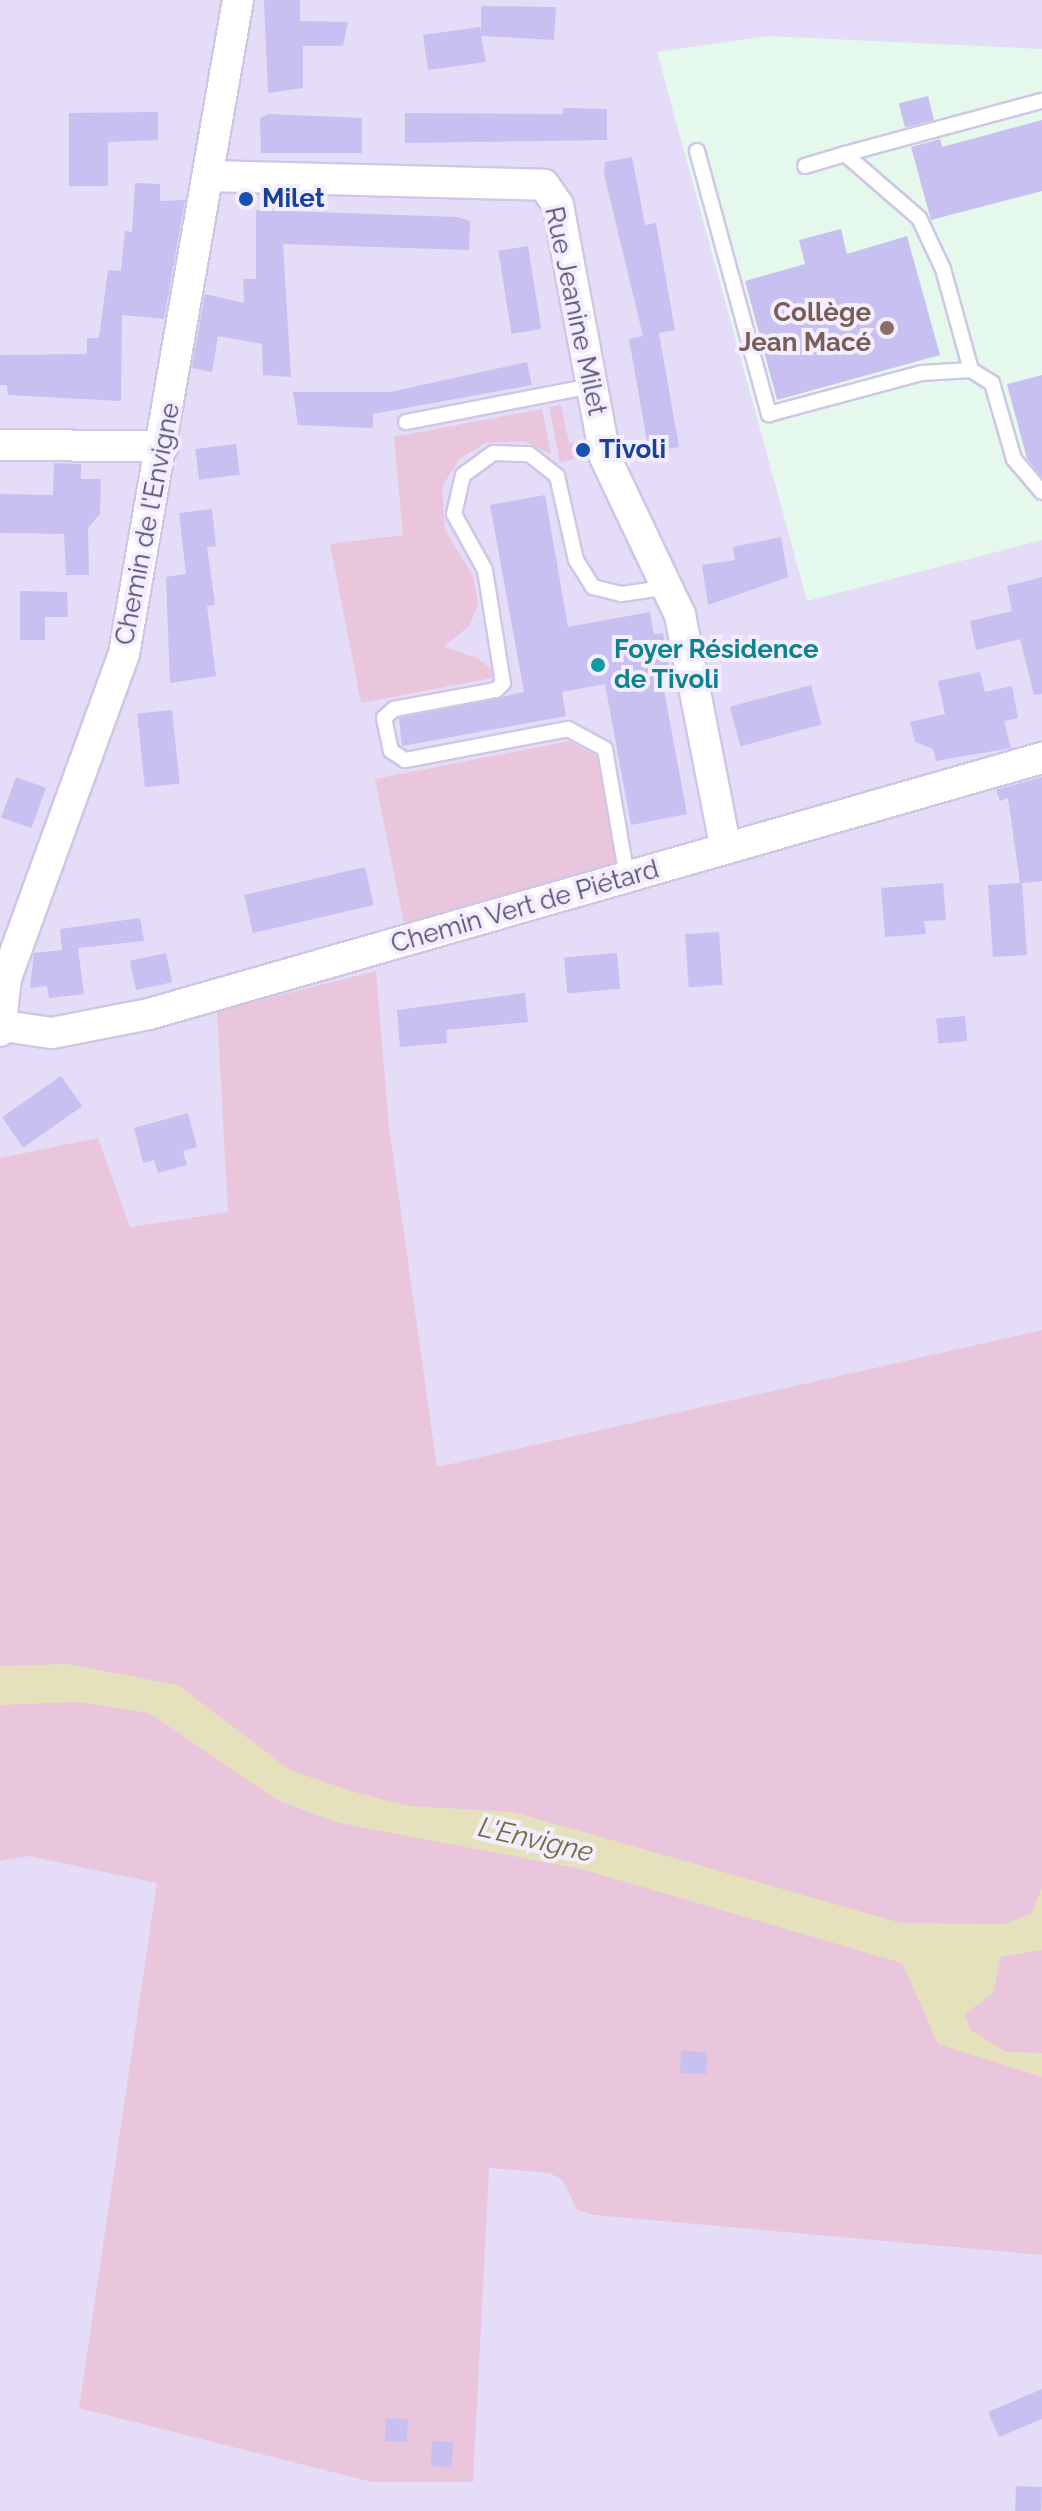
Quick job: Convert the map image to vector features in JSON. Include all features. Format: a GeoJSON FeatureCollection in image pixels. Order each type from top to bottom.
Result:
{"type":"FeatureCollection","features":[{"type":"Feature","properties":{"kind":"street","name":"Chemin de l'Envigne"},"geometry":{"type":"LineString","coordinates":[[2,1028],[6,978],[124,654],[163,446],[238,0]]}},
{"type":"Feature","properties":{"kind":"street","name":"Rue Jeanine Milet"},"geometry":{"type":"LineString","coordinates":[[208,176],[544,185],[558,205],[611,474],[671,587],[726,849]]}},
{"type":"Feature","properties":{"kind":"street"},"geometry":{"type":"LineString","coordinates":[[0,445],[163,446]]}},
{"type":"Feature","properties":{"kind":"street","name":"Chemin Vert de Piétard"},"geometry":{"type":"LineString","coordinates":[[2,1028],[52,1033],[149,1014],[1042,758]]}},
{"type":"Feature","properties":{"kind":"lane"},"geometry":{"type":"LineString","coordinates":[[805,166],[1042,101]]}},
{"type":"Feature","properties":{"kind":"lane"},"geometry":{"type":"LineString","coordinates":[[697,151],[769,414],[922,373],[971,370],[992,383],[1014,459],[1042,492]]}},
{"type":"Feature","properties":{"kind":"lane"},"geometry":{"type":"LineString","coordinates":[[845,154],[919,218],[971,370]]}},
{"type":"Feature","properties":{"kind":"lane"},"geometry":{"type":"LineString","coordinates":[[406,422],[592,386]]}},
{"type":"Feature","properties":{"kind":"lane"},"geometry":{"type":"LineString","coordinates":[[627,877],[605,749],[568,729],[405,760],[391,751],[384,718],[394,709],[496,690],[503,683],[485,570],[454,514],[463,475],[493,453],[529,454],[557,476],[576,560],[593,587],[621,594],[671,587]]}},
{"type":"Feature","properties":{"kind":"shaded area"},"geometry":{"type":"Polygon","coordinates":[[[0,0],[1042,0],[1042,2511],[0,2511],[0,1721],[995,1342],[437,1467],[389,1126],[376,972],[218,1012],[228,1212],[130,1227],[0,1158],[0,0]]]}},
{"type":"Feature","properties":{"kind":"shaded area","name":"Collège Jean Macé"},"geometry":{"type":"Polygon","coordinates":[[[767,36],[1042,49],[1042,540],[807,601],[657,52],[767,36]]]}},
{"type":"Feature","properties":{"kind":"shaded area"},"geometry":{"type":"Polygon","coordinates":[[[561,405],[569,443],[579,442],[581,457],[560,462],[549,407],[561,405]]]}},
{"type":"Feature","properties":{"kind":"shaded area"},"geometry":{"type":"Polygon","coordinates":[[[542,409],[551,454],[524,441],[486,443],[459,459],[442,487],[445,530],[473,576],[478,603],[470,625],[444,647],[477,658],[493,670],[492,678],[361,703],[330,544],[403,535],[394,437],[542,409]]]}},
{"type":"Feature","properties":{"kind":"shaded area"},"geometry":{"type":"Polygon","coordinates":[[[569,741],[599,758],[617,863],[404,924],[375,779],[569,741]]]}},
{"type":"Feature","properties":{"kind":"shaded area"},"geometry":{"type":"Polygon","coordinates":[[[376,971],[389,1126],[437,1467],[1042,1330],[1042,2255],[595,2215],[577,2210],[563,2181],[550,2173],[489,2168],[473,2482],[372,2482],[79,2408],[157,1883],[29,1856],[0,1861],[0,1158],[98,1138],[130,1227],[228,1212],[217,1011],[376,971]]]}},
{"type":"Feature","properties":{"kind":"water","name":"L'Envigne"},"geometry":{"type":"Polygon","coordinates":[[[67,1664],[178,1685],[290,1770],[354,1792],[409,1806],[513,1812],[901,1923],[1003,1924],[1031,1914],[1042,1888],[1042,1950],[1001,1957],[993,1993],[965,2014],[971,2030],[1006,2052],[1042,2053],[1042,2077],[938,2044],[902,1963],[581,1869],[339,1823],[279,1801],[149,1713],[78,1702],[0,1705],[0,1666],[67,1664]]]}},
{"type":"Feature","properties":{"kind":"building"},"geometry":{"type":"Polygon","coordinates":[[[264,0],[300,0],[300,21],[348,22],[343,46],[303,46],[303,88],[268,93],[264,0]]]}},
{"type":"Feature","properties":{"kind":"building"},"geometry":{"type":"Polygon","coordinates":[[[481,6],[556,7],[554,40],[481,36],[486,62],[428,70],[423,35],[480,27],[481,33],[481,6]]]}},
{"type":"Feature","properties":{"kind":"building"},"geometry":{"type":"Polygon","coordinates":[[[928,96],[934,120],[905,128],[899,103],[928,96]]]}},
{"type":"Feature","properties":{"kind":"building"},"geometry":{"type":"Polygon","coordinates":[[[563,108],[607,109],[607,140],[405,143],[405,113],[563,114],[563,108]]]}},
{"type":"Feature","properties":{"kind":"building"},"geometry":{"type":"Polygon","coordinates":[[[158,112],[158,140],[108,142],[108,186],[69,186],[69,113],[158,112]]]}},
{"type":"Feature","properties":{"kind":"building"},"geometry":{"type":"Polygon","coordinates":[[[268,114],[362,118],[362,153],[261,153],[260,118],[268,114]]]}},
{"type":"Feature","properties":{"kind":"building"},"geometry":{"type":"Polygon","coordinates":[[[1042,120],[1042,191],[931,220],[911,147],[940,139],[942,147],[1042,120]]]}},
{"type":"Feature","properties":{"kind":"building"},"geometry":{"type":"Polygon","coordinates":[[[632,157],[645,225],[656,223],[675,330],[659,333],[679,447],[649,452],[629,339],[643,336],[604,174],[605,162],[632,157]]]}},
{"type":"Feature","properties":{"kind":"building"},"geometry":{"type":"Polygon","coordinates":[[[135,183],[160,184],[160,201],[185,200],[164,319],[122,315],[121,401],[8,395],[7,385],[0,385],[0,355],[87,354],[87,338],[99,338],[108,270],[121,271],[125,231],[132,232],[135,183]]]}},
{"type":"Feature","properties":{"kind":"building"},"geometry":{"type":"Polygon","coordinates":[[[256,210],[457,217],[470,221],[469,250],[283,244],[291,377],[263,375],[262,344],[218,336],[212,372],[192,368],[205,294],[244,303],[243,279],[256,279],[256,210]]]}},
{"type":"Feature","properties":{"kind":"building"},"geometry":{"type":"Polygon","coordinates":[[[841,229],[847,254],[907,236],[940,355],[777,400],[745,281],[805,264],[799,240],[841,229]]]}},
{"type":"Feature","properties":{"kind":"building"},"geometry":{"type":"Polygon","coordinates":[[[528,246],[541,329],[512,334],[498,251],[528,246]]]}},
{"type":"Feature","properties":{"kind":"building"},"geometry":{"type":"Polygon","coordinates":[[[527,362],[532,385],[373,414],[373,428],[298,425],[293,392],[390,392],[527,362]]]}},
{"type":"Feature","properties":{"kind":"building"},"geometry":{"type":"Polygon","coordinates":[[[1042,375],[1042,477],[1027,459],[1007,384],[1042,375]]]}},
{"type":"Feature","properties":{"kind":"building"},"geometry":{"type":"Polygon","coordinates":[[[236,444],[240,475],[199,480],[195,449],[236,444]]]}},
{"type":"Feature","properties":{"kind":"building"},"geometry":{"type":"Polygon","coordinates":[[[54,463],[81,464],[81,479],[101,479],[100,514],[88,528],[89,575],[66,575],[64,534],[0,533],[0,494],[53,495],[54,463]]]}},
{"type":"Feature","properties":{"kind":"building","name":"Foyer Résidence de Tivoli"},"geometry":{"type":"Polygon","coordinates":[[[545,495],[568,627],[650,612],[654,634],[663,633],[670,672],[661,674],[687,814],[631,825],[605,684],[562,692],[566,716],[402,746],[399,718],[524,692],[490,505],[545,495]]]}},
{"type":"Feature","properties":{"kind":"building"},"geometry":{"type":"Polygon","coordinates":[[[212,509],[216,546],[207,547],[215,605],[207,606],[216,676],[170,683],[166,577],[186,574],[179,513],[212,509]]]}},
{"type":"Feature","properties":{"kind":"building"},"geometry":{"type":"Polygon","coordinates":[[[781,537],[788,577],[708,605],[702,565],[735,560],[733,547],[781,537]]]}},
{"type":"Feature","properties":{"kind":"building"},"geometry":{"type":"Polygon","coordinates":[[[1042,577],[1042,694],[1034,695],[1020,639],[976,650],[970,621],[1012,611],[1007,586],[1042,577]]]}},
{"type":"Feature","properties":{"kind":"building"},"geometry":{"type":"Polygon","coordinates":[[[20,591],[67,592],[68,617],[45,617],[45,640],[20,640],[20,591]]]}},
{"type":"Feature","properties":{"kind":"building"},"geometry":{"type":"Polygon","coordinates":[[[980,672],[985,692],[1012,686],[1018,718],[1004,721],[1011,748],[936,761],[933,749],[915,742],[910,722],[945,714],[938,681],[980,672]]]}},
{"type":"Feature","properties":{"kind":"building"},"geometry":{"type":"Polygon","coordinates":[[[811,685],[822,725],[740,746],[730,707],[811,685]]]}},
{"type":"Feature","properties":{"kind":"building"},"geometry":{"type":"Polygon","coordinates":[[[172,710],[180,784],[145,787],[137,714],[172,710]]]}},
{"type":"Feature","properties":{"kind":"building"},"geometry":{"type":"Polygon","coordinates":[[[16,777],[46,788],[31,828],[1,817],[16,777]]]}},
{"type":"Feature","properties":{"kind":"building"},"geometry":{"type":"Polygon","coordinates":[[[1042,777],[1042,881],[1022,883],[1027,955],[993,957],[988,885],[1020,883],[1008,798],[1000,801],[996,790],[1042,777]]]}},
{"type":"Feature","properties":{"kind":"building"},"geometry":{"type":"Polygon","coordinates":[[[365,867],[374,905],[253,933],[244,895],[365,867]]]}},
{"type":"Feature","properties":{"kind":"building"},"geometry":{"type":"Polygon","coordinates":[[[943,883],[946,920],[924,921],[926,934],[885,937],[881,888],[943,883]]]}},
{"type":"Feature","properties":{"kind":"building"},"geometry":{"type":"Polygon","coordinates":[[[140,918],[144,941],[78,948],[84,994],[49,998],[47,986],[30,988],[34,953],[62,950],[60,929],[140,918]]]}},
{"type":"Feature","properties":{"kind":"building"},"geometry":{"type":"Polygon","coordinates":[[[719,932],[723,985],[689,987],[685,934],[719,932]]]}},
{"type":"Feature","properties":{"kind":"building"},"geometry":{"type":"Polygon","coordinates":[[[166,953],[172,982],[136,990],[130,961],[166,953]]]}},
{"type":"Feature","properties":{"kind":"building"},"geometry":{"type":"Polygon","coordinates":[[[617,953],[620,989],[567,993],[564,958],[617,953]]]}},
{"type":"Feature","properties":{"kind":"building"},"geometry":{"type":"Polygon","coordinates":[[[525,993],[528,1022],[446,1030],[447,1043],[400,1047],[397,1010],[525,993]]]}},
{"type":"Feature","properties":{"kind":"building"},"geometry":{"type":"Polygon","coordinates":[[[965,1016],[967,1041],[938,1043],[936,1019],[965,1016]]]}},
{"type":"Feature","properties":{"kind":"building"},"geometry":{"type":"Polygon","coordinates":[[[61,1076],[82,1106],[23,1148],[2,1117],[61,1076]]]}},
{"type":"Feature","properties":{"kind":"building"},"geometry":{"type":"Polygon","coordinates":[[[188,1113],[197,1147],[183,1151],[187,1165],[158,1173],[154,1160],[143,1163],[134,1128],[188,1113]]]}},
{"type":"Feature","properties":{"kind":"building"},"geometry":{"type":"Polygon","coordinates":[[[681,2051],[707,2052],[706,2074],[680,2073],[681,2051]]]}},
{"type":"Feature","properties":{"kind":"building"},"geometry":{"type":"Polygon","coordinates":[[[1042,2389],[1042,2419],[999,2437],[988,2412],[1042,2389]]]}},
{"type":"Feature","properties":{"kind":"building"},"geometry":{"type":"Polygon","coordinates":[[[386,2418],[408,2419],[407,2442],[385,2441],[386,2418]]]}},
{"type":"Feature","properties":{"kind":"building"},"geometry":{"type":"Polygon","coordinates":[[[432,2441],[453,2442],[452,2467],[431,2466],[432,2441]]]}},
{"type":"Feature","properties":{"kind":"building"},"geometry":{"type":"Polygon","coordinates":[[[1016,2486],[1042,2487],[1041,2511],[1015,2511],[1016,2486]]]}},
{"type":"Feature","properties":{"kind":"place","name":"Milet"},"geometry":{"type":"Point","coordinates":[246,199]}},
{"type":"Feature","properties":{"kind":"place","name":"Collège Jean Macé"},"geometry":{"type":"Point","coordinates":[887,328]}},
{"type":"Feature","properties":{"kind":"place","name":"Tivoli"},"geometry":{"type":"Point","coordinates":[583,450]}},
{"type":"Feature","properties":{"kind":"place","name":"Foyer Résidence de Tivoli"},"geometry":{"type":"Point","coordinates":[598,665]}}]}
